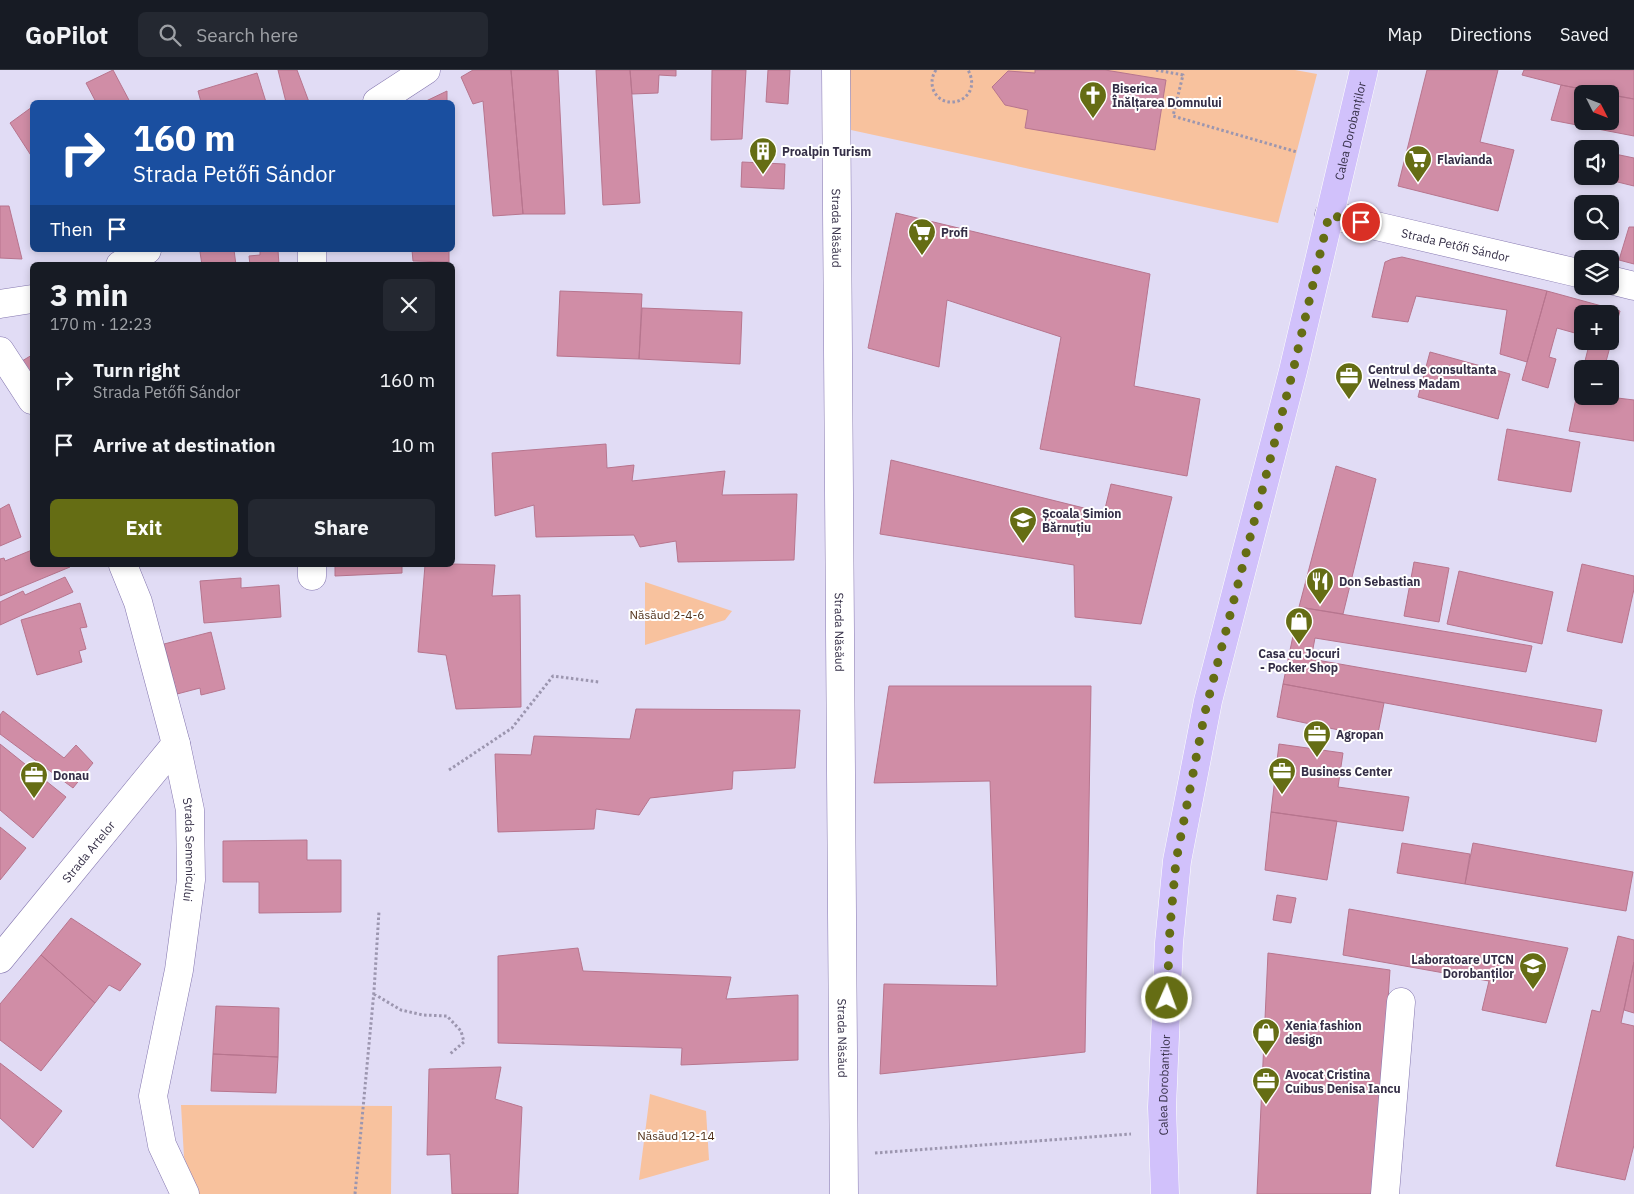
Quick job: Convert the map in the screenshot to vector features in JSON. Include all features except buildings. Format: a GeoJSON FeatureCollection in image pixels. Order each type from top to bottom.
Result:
{"type":"FeatureCollection","features":[{"type":"Feature","properties":{"kind":"main road","name":"Calea Dorobanților"},"geometry":{"type":"LineString","coordinates":[[1165,1194],[1162,1108],[1169,943],[1176,861],[1208,701],[1293,371],[1364,70]]}},
{"type":"Feature","properties":{"kind":"street"},"geometry":{"type":"LineString","coordinates":[[380,100],[426,70]]}},
{"type":"Feature","properties":{"kind":"street","name":"Strada Năsăud"},"geometry":{"type":"LineString","coordinates":[[836,70],[844,1194]]}},
{"type":"Feature","properties":{"kind":"street","name":"Strada Petőfi Sándor"},"geometry":{"type":"LineString","coordinates":[[1329,215],[1574,272]]}},
{"type":"Feature","properties":{"kind":"street"},"geometry":{"type":"LineString","coordinates":[[125,262],[143,252]]}},
{"type":"Feature","properties":{"kind":"street"},"geometry":{"type":"LineString","coordinates":[[1619,282],[1634,286]]}},
{"type":"Feature","properties":{"kind":"street"},"geometry":{"type":"LineString","coordinates":[[0,304],[30,299]]}},
{"type":"Feature","properties":{"kind":"street"},"geometry":{"type":"LineString","coordinates":[[0,351],[30,397]]}},
{"type":"Feature","properties":{"kind":"street","name":"Strada Semenicului"},"geometry":{"type":"LineString","coordinates":[[124,567],[138,602],[176,744],[190,810],[191,880],[179,970],[153,1096],[162,1145],[185,1194]]}},
{"type":"Feature","properties":{"kind":"street","name":"Strada Artelor"},"geometry":{"type":"LineString","coordinates":[[0,959],[176,744]]}},
{"type":"Feature","properties":{"kind":"street"},"geometry":{"type":"LineString","coordinates":[[1385,1194],[1401,1002]]}},
{"type":"Feature","properties":{"kind":"path"},"geometry":{"type":"LineString","coordinates":[[929,70],[936,71],[932,78],[934,91],[943,100],[950,102],[963,99],[968,94],[972,82],[968,70]]}},
{"type":"Feature","properties":{"kind":"path"},"geometry":{"type":"LineString","coordinates":[[1156,70],[1183,75],[1173,116],[1297,152]]}},
{"type":"Feature","properties":{"kind":"path"},"geometry":{"type":"LineString","coordinates":[[449,770],[512,728],[553,676],[599,682]]}},
{"type":"Feature","properties":{"kind":"path"},"geometry":{"type":"LineString","coordinates":[[355,1194],[374,994],[379,911]]}},
{"type":"Feature","properties":{"kind":"path"},"geometry":{"type":"LineString","coordinates":[[374,994],[401,1010],[423,1015],[447,1016],[461,1031],[464,1042],[450,1054]]}},
{"type":"Feature","properties":{"kind":"path"},"geometry":{"type":"LineString","coordinates":[[843,1155],[1136,1134]]}},
{"type":"Feature","properties":{"kind":"green space"},"geometry":{"type":"Polygon","coordinates":[[[850,70],[1295,70],[1317,74],[1278,223],[851,130],[850,70]]]}},
{"type":"Feature","properties":{"kind":"green space","name":"Năsăud 2-4-6"},"geometry":{"type":"Polygon","coordinates":[[[645,582],[732,611],[725,620],[645,645],[645,582]]]}},
{"type":"Feature","properties":{"kind":"green space","name":"Năsăud 12-14"},"geometry":{"type":"Polygon","coordinates":[[[650,1094],[706,1111],[709,1160],[639,1180],[650,1094]]]}},
{"type":"Feature","properties":{"kind":"green space"},"geometry":{"type":"Polygon","coordinates":[[[181,1105],[392,1106],[391,1194],[198,1194],[184,1157],[181,1105]]]}},
{"type":"Feature","properties":{"kind":"place","name":"Biserica Înălțarea Domnului"},"geometry":{"type":"Point","coordinates":[1093,119]}},
{"type":"Feature","properties":{"kind":"place","name":"Proalpin Turism"},"geometry":{"type":"Point","coordinates":[763,175]}},
{"type":"Feature","properties":{"kind":"place","name":"Flavianda"},"geometry":{"type":"Point","coordinates":[1418,183]}},
{"type":"Feature","properties":{"kind":"place","name":"Profi"},"geometry":{"type":"Point","coordinates":[922,256]}},
{"type":"Feature","properties":{"kind":"place","name":"Centrul de consultanta Welness Madam"},"geometry":{"type":"Point","coordinates":[1349,400]}},
{"type":"Feature","properties":{"kind":"place","name":"Școala Simion Bărnuțiu"},"geometry":{"type":"Point","coordinates":[1023,544]}},
{"type":"Feature","properties":{"kind":"place","name":"Don Sebastian"},"geometry":{"type":"Point","coordinates":[1320,605]}},
{"type":"Feature","properties":{"kind":"place","name":"Casa cu Jocuri - Pocker Shop"},"geometry":{"type":"Point","coordinates":[1299,645]}},
{"type":"Feature","properties":{"kind":"place","name":"Agropan"},"geometry":{"type":"Point","coordinates":[1317,758]}},
{"type":"Feature","properties":{"kind":"place","name":"Business Center"},"geometry":{"type":"Point","coordinates":[1282,795]}},
{"type":"Feature","properties":{"kind":"place","name":"Donau"},"geometry":{"type":"Point","coordinates":[34,799]}},
{"type":"Feature","properties":{"kind":"place","name":"Laboratoare UTCN Dorobanților"},"geometry":{"type":"Point","coordinates":[1533,990]}},
{"type":"Feature","properties":{"kind":"place","name":"Xenia fashion design"},"geometry":{"type":"Point","coordinates":[1266,1056]}},
{"type":"Feature","properties":{"kind":"place","name":"Avocat Cristina Cuibus Denisa Iancu"},"geometry":{"type":"Point","coordinates":[1266,1105]}},
{"type":"Feature","properties":{"kind":"route"},"geometry":{"type":"LineString","coordinates":[[1167,998],[1172,893],[1176,861],[1205,712],[1222,643],[1293,371],[1329,215],[1361,222]]}}]}
